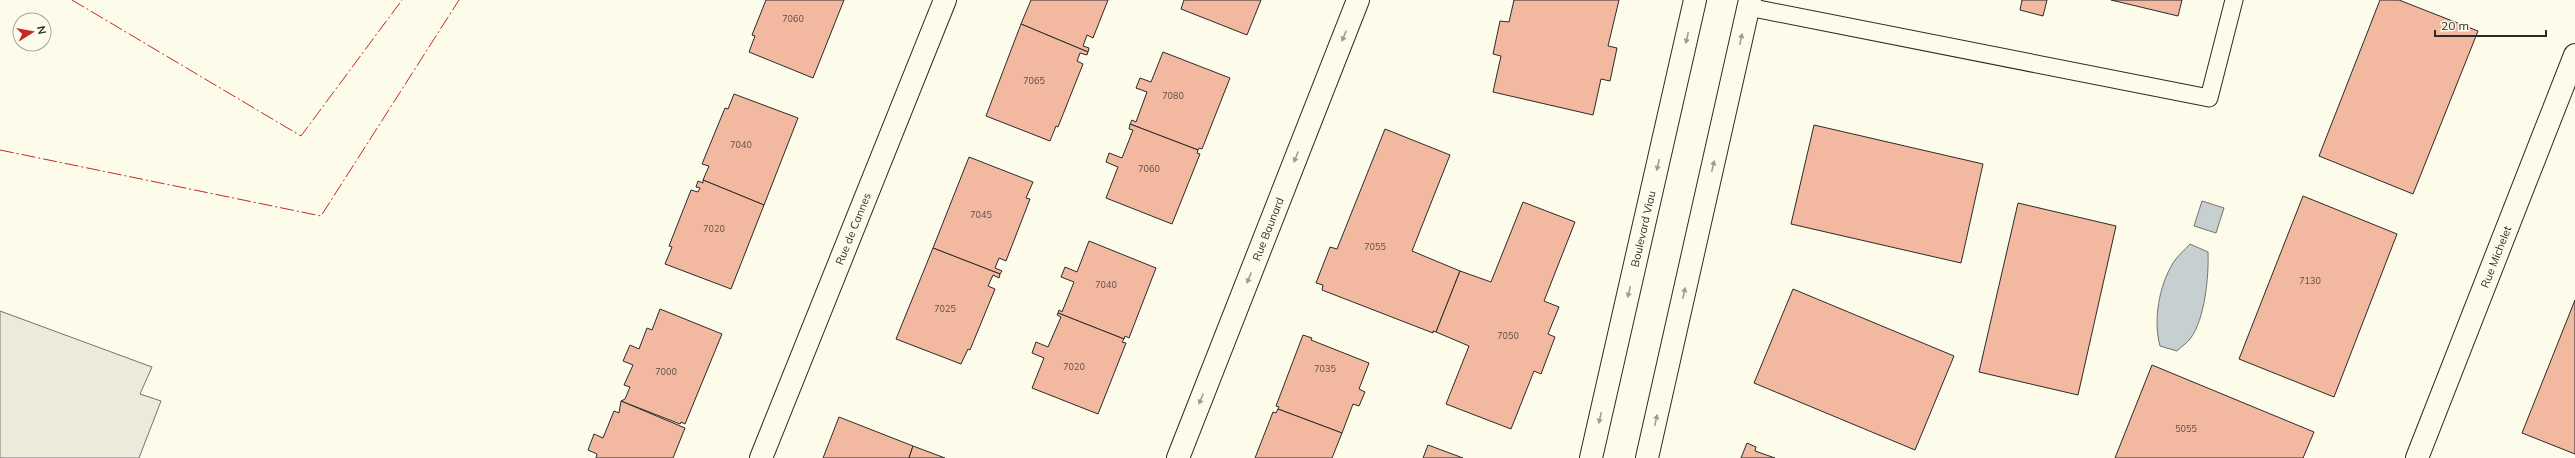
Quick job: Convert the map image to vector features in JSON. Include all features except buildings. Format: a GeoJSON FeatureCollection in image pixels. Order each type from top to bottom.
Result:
{"type":"FeatureCollection","features":[{"type":"Feature","properties":{"kind":"street","name":"Rue de Cannes"},"geometry":{"type":"LineString","coordinates":[[761,458],[944,0]]}},
{"type":"Feature","properties":{"kind":"street","name":"Rue Baunard"},"geometry":{"type":"LineString","coordinates":[[1178,458],[1358,0]]}},
{"type":"Feature","properties":{"kind":"street","name":"Boulevard Viau"},"geometry":{"type":"LineString","coordinates":[[1591,458],[1695,0]]}},
{"type":"Feature","properties":{"kind":"street"},"geometry":{"type":"LineString","coordinates":[[1647,458],[1749,4]]}},
{"type":"Feature","properties":{"kind":"street","name":"Rue Michelet"},"geometry":{"type":"LineString","coordinates":[[2417,458],[2575,55]]}},
{"type":"Feature","properties":{"kind":"lane"},"geometry":{"type":"LineString","coordinates":[[1749,4],[2209,98],[2234,0]]}},
{"type":"Feature","properties":{"kind":"shaded area"},"geometry":{"type":"Polygon","coordinates":[[[2202,201],[2224,208],[2216,233],[2194,226],[2202,201]]]}},
{"type":"Feature","properties":{"kind":"shaded area"},"geometry":{"type":"Polygon","coordinates":[[[2190,244],[2208,252],[2207,285],[2203,309],[2195,331],[2189,340],[2177,351],[2160,346],[2157,314],[2161,293],[2168,272],[2175,260],[2190,244]]]}},
{"type":"Feature","properties":{"kind":"shaded area"},"geometry":{"type":"Polygon","coordinates":[[[0,311],[152,367],[140,394],[161,401],[139,458],[0,458],[0,311]]]}},
{"type":"Feature","properties":{"kind":"power"},"geometry":{"type":"LineString","coordinates":[[72,0],[301,136],[402,0]]}},
{"type":"Feature","properties":{"kind":"power"},"geometry":{"type":"LineString","coordinates":[[0,150],[321,216],[459,0]]}}]}
